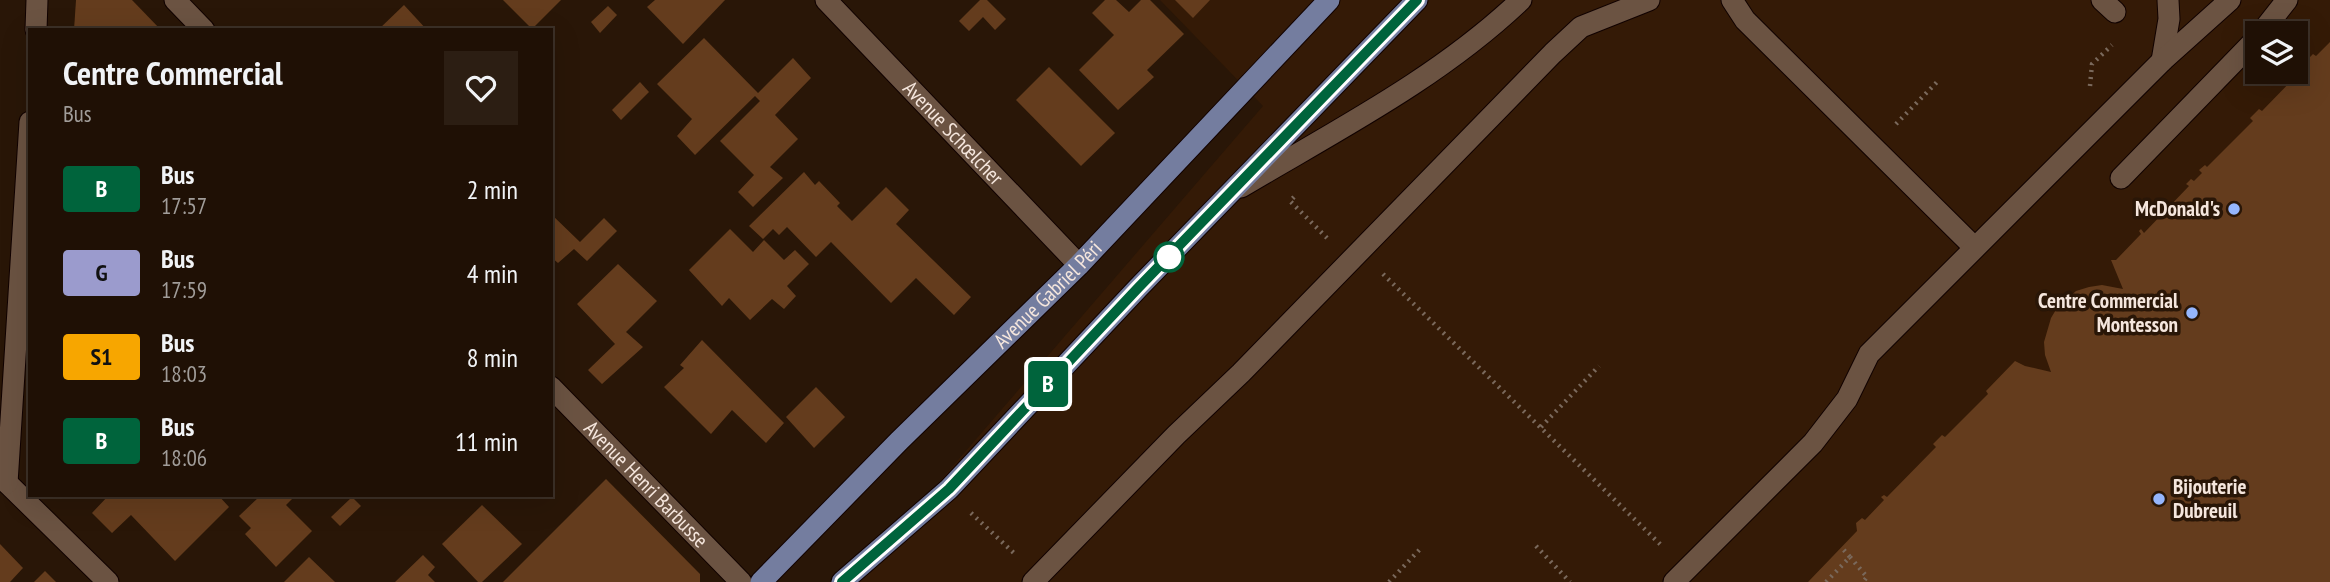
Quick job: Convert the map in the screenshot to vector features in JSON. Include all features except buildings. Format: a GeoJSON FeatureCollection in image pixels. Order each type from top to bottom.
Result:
{"type":"FeatureCollection","features":[{"type":"Feature","properties":{"kind":"main road","name":"Avenue Gabriel Péri"},"geometry":{"type":"LineString","coordinates":[[761,582],[899,441],[1079,265],[1329,0]]}},
{"type":"Feature","properties":{"kind":"main road"},"geometry":{"type":"LineString","coordinates":[[842,582],[949,489],[1413,5]]}},
{"type":"Feature","properties":{"kind":"street"},"geometry":{"type":"LineString","coordinates":[[36,28],[37,0]]}},
{"type":"Feature","properties":{"kind":"street"},"geometry":{"type":"LineString","coordinates":[[175,0],[202,28]]}},
{"type":"Feature","properties":{"kind":"street","name":"Avenue Schœlcher"},"geometry":{"type":"LineString","coordinates":[[826,0],[1079,265]]}},
{"type":"Feature","properties":{"kind":"street"},"geometry":{"type":"LineString","coordinates":[[1230,193],[1402,92],[1493,26],[1521,0]]}},
{"type":"Feature","properties":{"kind":"street"},"geometry":{"type":"LineString","coordinates":[[1033,582],[1581,27],[1648,0]]}},
{"type":"Feature","properties":{"kind":"street"},"geometry":{"type":"LineString","coordinates":[[1732,0],[1745,20],[1974,247]]}},
{"type":"Feature","properties":{"kind":"street"},"geometry":{"type":"LineString","coordinates":[[2162,61],[2169,19],[2168,0]]}},
{"type":"Feature","properties":{"kind":"street"},"geometry":{"type":"LineString","coordinates":[[1675,581],[1813,443],[1847,399],[1869,354],[2162,61],[2230,0]]}},
{"type":"Feature","properties":{"kind":"street"},"geometry":{"type":"LineString","coordinates":[[2270,21],[2287,0]]}},
{"type":"Feature","properties":{"kind":"street"},"geometry":{"type":"LineString","coordinates":[[2122,178],[2245,50]]}},
{"type":"Feature","properties":{"kind":"street"},"geometry":{"type":"LineString","coordinates":[[28,149],[4,479],[108,582]]}},
{"type":"Feature","properties":{"kind":"street","name":"Avenue Henri Barbusse"},"geometry":{"type":"LineString","coordinates":[[553,389],[741,582]]}},
{"type":"Feature","properties":{"kind":"path"},"geometry":{"type":"LineString","coordinates":[[1891,129],[1939,80]]}},
{"type":"Feature","properties":{"kind":"path"},"geometry":{"type":"LineString","coordinates":[[1290,201],[1349,260],[1385,275],[1661,544],[1675,581]]}},
{"type":"Feature","properties":{"kind":"path"},"geometry":{"type":"LineString","coordinates":[[1541,428],[1599,366]]}},
{"type":"Feature","properties":{"kind":"path"},"geometry":{"type":"LineString","coordinates":[[1536,546],[1570,582]]}},
{"type":"Feature","properties":{"kind":"path"},"geometry":{"type":"LineString","coordinates":[[1389,582],[1422,547]]}},
{"type":"Feature","properties":{"kind":"path"},"geometry":{"type":"LineString","coordinates":[[1842,548],[1867,577],[1863,582]]}},
{"type":"Feature","properties":{"kind":"path"},"geometry":{"type":"LineString","coordinates":[[1826,582],[1850,557]]}},
{"type":"Feature","properties":{"kind":"shaded area"},"geometry":{"type":"Polygon","coordinates":[[[1160,0],[2330,0],[2330,582],[853,582],[1263,106],[1160,0]]]}},
{"type":"Feature","properties":{"kind":"bus line","name":"B"},"geometry":{"type":"LineString","coordinates":[[842,582],[949,489],[1138,288],[1417,0]]}},
{"type":"Feature","properties":{"kind":"place","name":"McDonald's"},"geometry":{"type":"Point","coordinates":[2234,209]}},
{"type":"Feature","properties":{"kind":"place","name":"Centre Commercial Montesson"},"geometry":{"type":"Point","coordinates":[2192,313]}},
{"type":"Feature","properties":{"kind":"place","name":"Bijouterie Dubreuil"},"geometry":{"type":"Point","coordinates":[2159,499]}}]}
